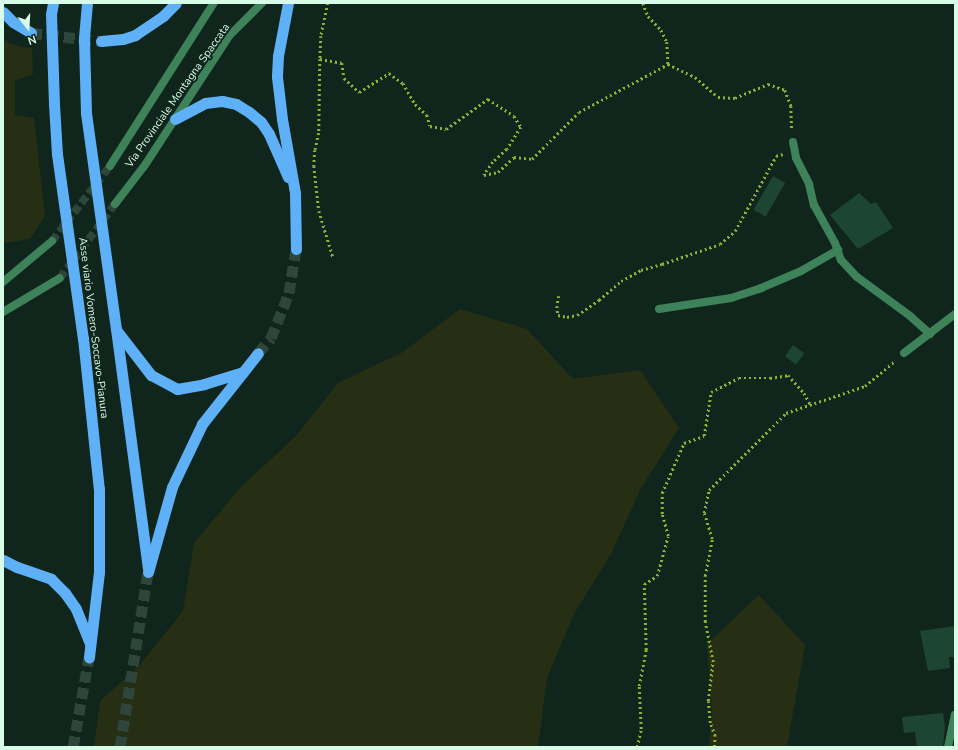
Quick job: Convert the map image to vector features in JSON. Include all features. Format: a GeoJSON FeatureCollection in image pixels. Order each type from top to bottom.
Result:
{"type":"FeatureCollection","features":[{"type":"Feature","properties":{"kind":"highway","name":"Asse viario Vomero-Soccavo-Pianura"},"geometry":{"type":"LineString","coordinates":[[52,3],[51,14],[57,154],[83,338],[99,489],[99,572],[89,657]]}},
{"type":"Feature","properties":{"kind":"highway","name":"Asse viario Vomero-Soccavo-Pianura"},"geometry":{"type":"LineString","coordinates":[[87,3],[84,41],[86,113],[148,572],[172,487],[202,424],[242,372]]}},
{"type":"Feature","properties":{"kind":"highway"},"geometry":{"type":"LineString","coordinates":[[101,41],[123,39],[135,35],[163,16],[176,3]]}},
{"type":"Feature","properties":{"kind":"highway"},"geometry":{"type":"LineString","coordinates":[[288,3],[278,56],[277,77],[282,119],[295,193],[296,249]]}},
{"type":"Feature","properties":{"kind":"highway"},"geometry":{"type":"LineString","coordinates":[[3,12],[13,22],[31,33]]}},
{"type":"Feature","properties":{"kind":"highway"},"geometry":{"type":"LineString","coordinates":[[175,119],[205,103],[222,101],[236,104],[249,112],[261,122],[269,134],[295,193]]}},
{"type":"Feature","properties":{"kind":"highway"},"geometry":{"type":"LineString","coordinates":[[116,329],[151,375],[177,389],[204,384],[242,372],[258,353]]}},
{"type":"Feature","properties":{"kind":"highway"},"geometry":{"type":"LineString","coordinates":[[3,560],[17,568],[51,579],[61,588],[76,608],[90,644]]}},
{"type":"Feature","properties":{"kind":"street","name":"Via Provinciale Montagna Spaccata"},"geometry":{"type":"LineString","coordinates":[[110,166],[214,3]]}},
{"type":"Feature","properties":{"kind":"street","name":"Via Provinciale Montagna Spaccata"},"geometry":{"type":"LineString","coordinates":[[115,204],[145,164],[229,36],[262,3]]}},
{"type":"Feature","properties":{"kind":"street"},"geometry":{"type":"LineString","coordinates":[[794,146],[798,163],[809,184],[814,205],[838,250],[841,260],[857,277],[910,316],[930,334]]}},
{"type":"Feature","properties":{"kind":"street"},"geometry":{"type":"LineString","coordinates":[[3,282],[52,242]]}},
{"type":"Feature","properties":{"kind":"street"},"geometry":{"type":"LineString","coordinates":[[659,309],[731,298],[801,271],[838,250]]}},
{"type":"Feature","properties":{"kind":"street"},"geometry":{"type":"LineString","coordinates":[[3,312],[60,278]]}},
{"type":"Feature","properties":{"kind":"street"},"geometry":{"type":"LineString","coordinates":[[904,353],[955,314]]}},
{"type":"Feature","properties":{"kind":"street"},"geometry":{"type":"LineString","coordinates":[[948,747],[955,715]]}},
{"type":"Feature","properties":{"kind":"path"},"geometry":{"type":"LineString","coordinates":[[328,3],[321,36],[319,133],[315,150],[314,166],[319,211],[334,257]]}},
{"type":"Feature","properties":{"kind":"path"},"geometry":{"type":"LineString","coordinates":[[643,3],[648,16],[661,30],[667,42],[668,64]]}},
{"type":"Feature","properties":{"kind":"path"},"geometry":{"type":"LineString","coordinates":[[320,59],[342,63],[344,78],[359,92],[389,72],[403,83],[416,104],[427,115],[430,126],[446,129],[488,99],[514,116],[521,127],[507,150],[493,162],[484,175],[498,172],[514,157],[532,160],[550,139],[579,112],[668,64]]}},
{"type":"Feature","properties":{"kind":"path"},"geometry":{"type":"LineString","coordinates":[[559,296],[557,306],[558,315],[567,317],[577,315],[599,300],[621,281],[641,270],[720,244],[735,232],[776,156],[794,146],[791,106],[785,90],[768,84],[735,98],[718,97],[695,77],[668,64]]}},
{"type":"Feature","properties":{"kind":"path"},"geometry":{"type":"LineString","coordinates":[[714,747],[715,736],[710,723],[708,701],[713,662],[706,622],[705,576],[712,539],[704,513],[709,490],[786,413],[865,386],[904,353]]}},
{"type":"Feature","properties":{"kind":"path"},"geometry":{"type":"LineString","coordinates":[[637,747],[641,729],[639,686],[646,650],[644,584],[657,576],[668,536],[662,514],[662,493],[684,443],[704,436],[711,392],[739,378],[770,378],[788,374],[804,393],[811,405]]}},
{"type":"Feature","properties":{"kind":"green space"},"geometry":{"type":"Polygon","coordinates":[[[3,38],[9,43],[21,47],[32,48],[33,74],[15,81],[15,115],[34,118],[45,216],[30,239],[3,243],[3,38]]]}},
{"type":"Feature","properties":{"kind":"green space"},"geometry":{"type":"Polygon","coordinates":[[[460,309],[527,329],[573,379],[640,370],[679,428],[641,488],[612,552],[574,614],[547,678],[538,747],[94,747],[100,701],[139,666],[183,611],[194,543],[241,487],[295,437],[338,383],[403,352],[460,309]]]}},
{"type":"Feature","properties":{"kind":"green space"},"geometry":{"type":"Polygon","coordinates":[[[759,595],[805,645],[787,747],[709,747],[712,715],[707,644],[759,595]]]}},
{"type":"Feature","properties":{"kind":"building"},"geometry":{"type":"Polygon","coordinates":[[[773,176],[785,183],[766,217],[754,210],[773,176]]]}},
{"type":"Feature","properties":{"kind":"building"},"geometry":{"type":"Polygon","coordinates":[[[859,193],[871,204],[876,202],[893,228],[858,249],[830,215],[859,193]]]}},
{"type":"Feature","properties":{"kind":"building"},"geometry":{"type":"Polygon","coordinates":[[[793,345],[804,353],[796,365],[785,356],[793,345]]]}},
{"type":"Feature","properties":{"kind":"building"},"geometry":{"type":"Polygon","coordinates":[[[955,626],[955,657],[949,657],[950,668],[928,671],[920,631],[955,626]]]}},
{"type":"Feature","properties":{"kind":"building"},"geometry":{"type":"Polygon","coordinates":[[[943,713],[945,727],[943,747],[917,747],[915,732],[904,733],[902,717],[943,713]]]}},
{"type":"Feature","properties":{"kind":"tunnel"},"geometry":{"type":"LineString","coordinates":[[31,33],[101,41]]}},
{"type":"Feature","properties":{"kind":"tunnel"},"geometry":{"type":"LineString","coordinates":[[52,241],[110,166]]}},
{"type":"Feature","properties":{"kind":"tunnel"},"geometry":{"type":"LineString","coordinates":[[60,278],[115,204]]}},
{"type":"Feature","properties":{"kind":"tunnel"},"geometry":{"type":"LineString","coordinates":[[258,353],[271,338],[289,293],[296,249]]}},
{"type":"Feature","properties":{"kind":"tunnel"},"geometry":{"type":"LineString","coordinates":[[120,747],[148,572]]}},
{"type":"Feature","properties":{"kind":"tunnel"},"geometry":{"type":"LineString","coordinates":[[73,747],[89,657]]}}]}
